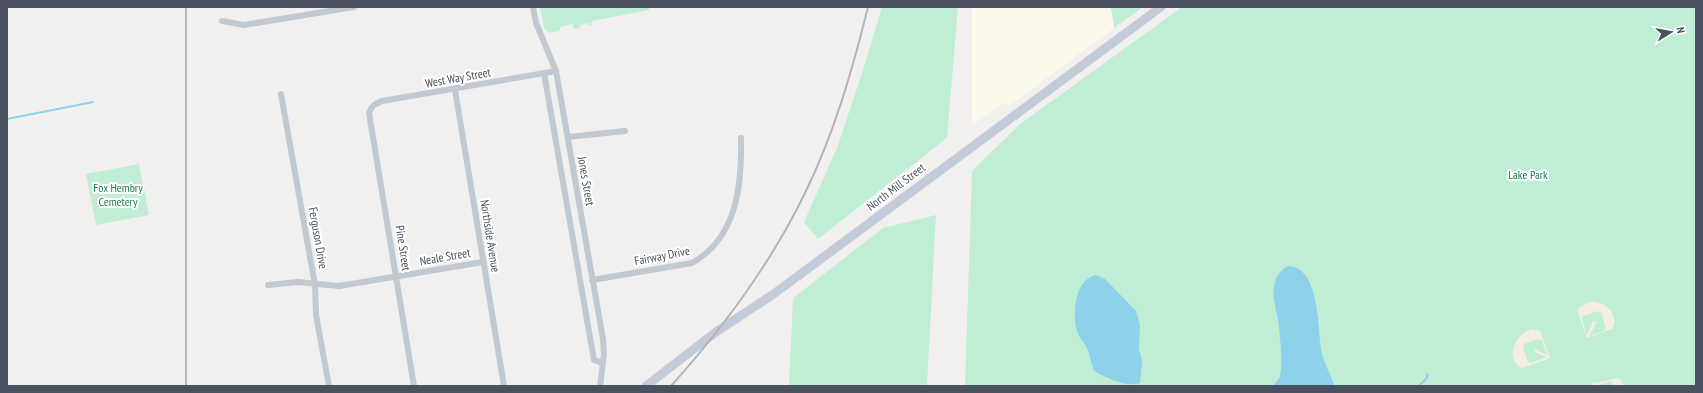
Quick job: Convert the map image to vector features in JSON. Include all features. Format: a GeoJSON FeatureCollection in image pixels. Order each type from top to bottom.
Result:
{"type":"FeatureCollection","features":[{"type":"Feature","properties":{"kind":"main road","name":"North Mill Street"},"geometry":{"type":"LineString","coordinates":[[646,386],[716,332],[776,293],[1161,7]]}},
{"type":"Feature","properties":{"kind":"street"},"geometry":{"type":"LineString","coordinates":[[222,21],[244,25],[354,7]]}},
{"type":"Feature","properties":{"kind":"street","name":"Jones Street"},"geometry":{"type":"LineString","coordinates":[[533,7],[536,23],[556,71],[568,137],[603,344],[600,386]]}},
{"type":"Feature","properties":{"kind":"street","name":"West Way Street"},"geometry":{"type":"LineString","coordinates":[[369,113],[376,104],[382,101],[454,90],[556,71]]}},
{"type":"Feature","properties":{"kind":"street","name":"Jones Street"},"geometry":{"type":"LineString","coordinates":[[544,73],[594,360],[602,363]]}},
{"type":"Feature","properties":{"kind":"street","name":"Northside Avenue"},"geometry":{"type":"LineString","coordinates":[[454,90],[504,386]]}},
{"type":"Feature","properties":{"kind":"street","name":"Ferguson Drive"},"geometry":{"type":"LineString","coordinates":[[281,94],[315,285],[316,315],[329,386]]}},
{"type":"Feature","properties":{"kind":"street","name":"Pine Street"},"geometry":{"type":"LineString","coordinates":[[369,113],[414,386]]}},
{"type":"Feature","properties":{"kind":"street"},"geometry":{"type":"LineString","coordinates":[[568,137],[625,131]]}},
{"type":"Feature","properties":{"kind":"street","name":"Fairway Drive"},"geometry":{"type":"LineString","coordinates":[[592,280],[692,263],[703,257],[715,246],[729,224],[735,205],[740,183],[741,138]]}},
{"type":"Feature","properties":{"kind":"street","name":"Neale Street"},"geometry":{"type":"LineString","coordinates":[[268,285],[298,282],[315,285],[339,286],[483,262]]}},
{"type":"Feature","properties":{"kind":"shaded area"},"geometry":{"type":"Polygon","coordinates":[[[972,7],[1111,7],[1114,28],[1009,106],[1006,102],[972,125],[972,7]]]}},
{"type":"Feature","properties":{"kind":"green space"},"geometry":{"type":"Polygon","coordinates":[[[540,7],[649,7],[649,10],[592,21],[592,25],[590,26],[588,23],[579,25],[580,28],[574,29],[572,24],[560,27],[560,31],[550,33],[545,30],[540,7]]]}},
{"type":"Feature","properties":{"kind":"green space"},"geometry":{"type":"Polygon","coordinates":[[[882,7],[958,7],[947,138],[818,239],[804,222],[837,148],[882,7]]]}},
{"type":"Feature","properties":{"kind":"green space"},"geometry":{"type":"Polygon","coordinates":[[[1111,7],[1143,7],[1114,28],[1111,7]]]}},
{"type":"Feature","properties":{"kind":"green space","name":"Lake Park"},"geometry":{"type":"Polygon","coordinates":[[[1182,7],[1696,7],[1696,386],[965,386],[972,171],[1020,124],[1182,7]]]}},
{"type":"Feature","properties":{"kind":"green space","name":"Fox Hembry Cemetery"},"geometry":{"type":"Polygon","coordinates":[[[139,164],[149,215],[96,225],[86,174],[139,164]]]}},
{"type":"Feature","properties":{"kind":"green space"},"geometry":{"type":"Polygon","coordinates":[[[936,215],[927,386],[789,386],[793,298],[883,228],[936,215]]]}},
{"type":"Feature","properties":{"kind":"sand"},"geometry":{"type":"Polygon","coordinates":[[[1590,302],[1601,303],[1610,310],[1614,319],[1612,329],[1587,338],[1577,310],[1590,302]],[[1598,311],[1583,316],[1582,319],[1587,335],[1593,321],[1597,322],[1589,336],[1604,331],[1606,328],[1601,313],[1598,311]]]}},
{"type":"Feature","properties":{"kind":"sand"},"geometry":{"type":"Polygon","coordinates":[[[1533,329],[1540,331],[1551,358],[1522,368],[1516,364],[1513,359],[1513,352],[1517,340],[1527,331],[1533,329]],[[1538,339],[1524,344],[1523,347],[1528,362],[1531,363],[1546,357],[1535,353],[1535,349],[1547,355],[1542,340],[1538,339]]]}},
{"type":"Feature","properties":{"kind":"sand"},"geometry":{"type":"Polygon","coordinates":[[[1617,378],[1620,379],[1624,386],[1614,386],[1611,381],[1598,386],[1592,385],[1594,382],[1598,383],[1617,378]]]}},
{"type":"Feature","properties":{"kind":"water"},"geometry":{"type":"Polygon","coordinates":[[[1288,266],[1299,269],[1307,277],[1312,288],[1316,301],[1322,354],[1335,386],[1273,386],[1278,380],[1281,371],[1279,326],[1274,301],[1274,285],[1276,278],[1281,271],[1288,266]]]}},
{"type":"Feature","properties":{"kind":"water"},"geometry":{"type":"Polygon","coordinates":[[[1096,275],[1105,279],[1136,311],[1140,325],[1139,349],[1142,360],[1140,383],[1122,383],[1094,371],[1088,350],[1078,334],[1075,307],[1079,290],[1083,283],[1096,275]]]}},
{"type":"Feature","properties":{"kind":"waterway"},"geometry":{"type":"LineString","coordinates":[[7,119],[93,102]]}},
{"type":"Feature","properties":{"kind":"waterway"},"geometry":{"type":"LineString","coordinates":[[1419,386],[1427,378],[1427,374]]}},
{"type":"Feature","properties":{"kind":"waterway"},"geometry":{"type":"LineString","coordinates":[[1183,386],[1193,386]]}},
{"type":"Feature","properties":{"kind":"railway"},"geometry":{"type":"LineString","coordinates":[[186,7],[186,386]]}},
{"type":"Feature","properties":{"kind":"railway"},"geometry":{"type":"LineString","coordinates":[[671,386],[709,341],[745,294],[792,219],[825,148],[849,78],[868,7]]}}]}
